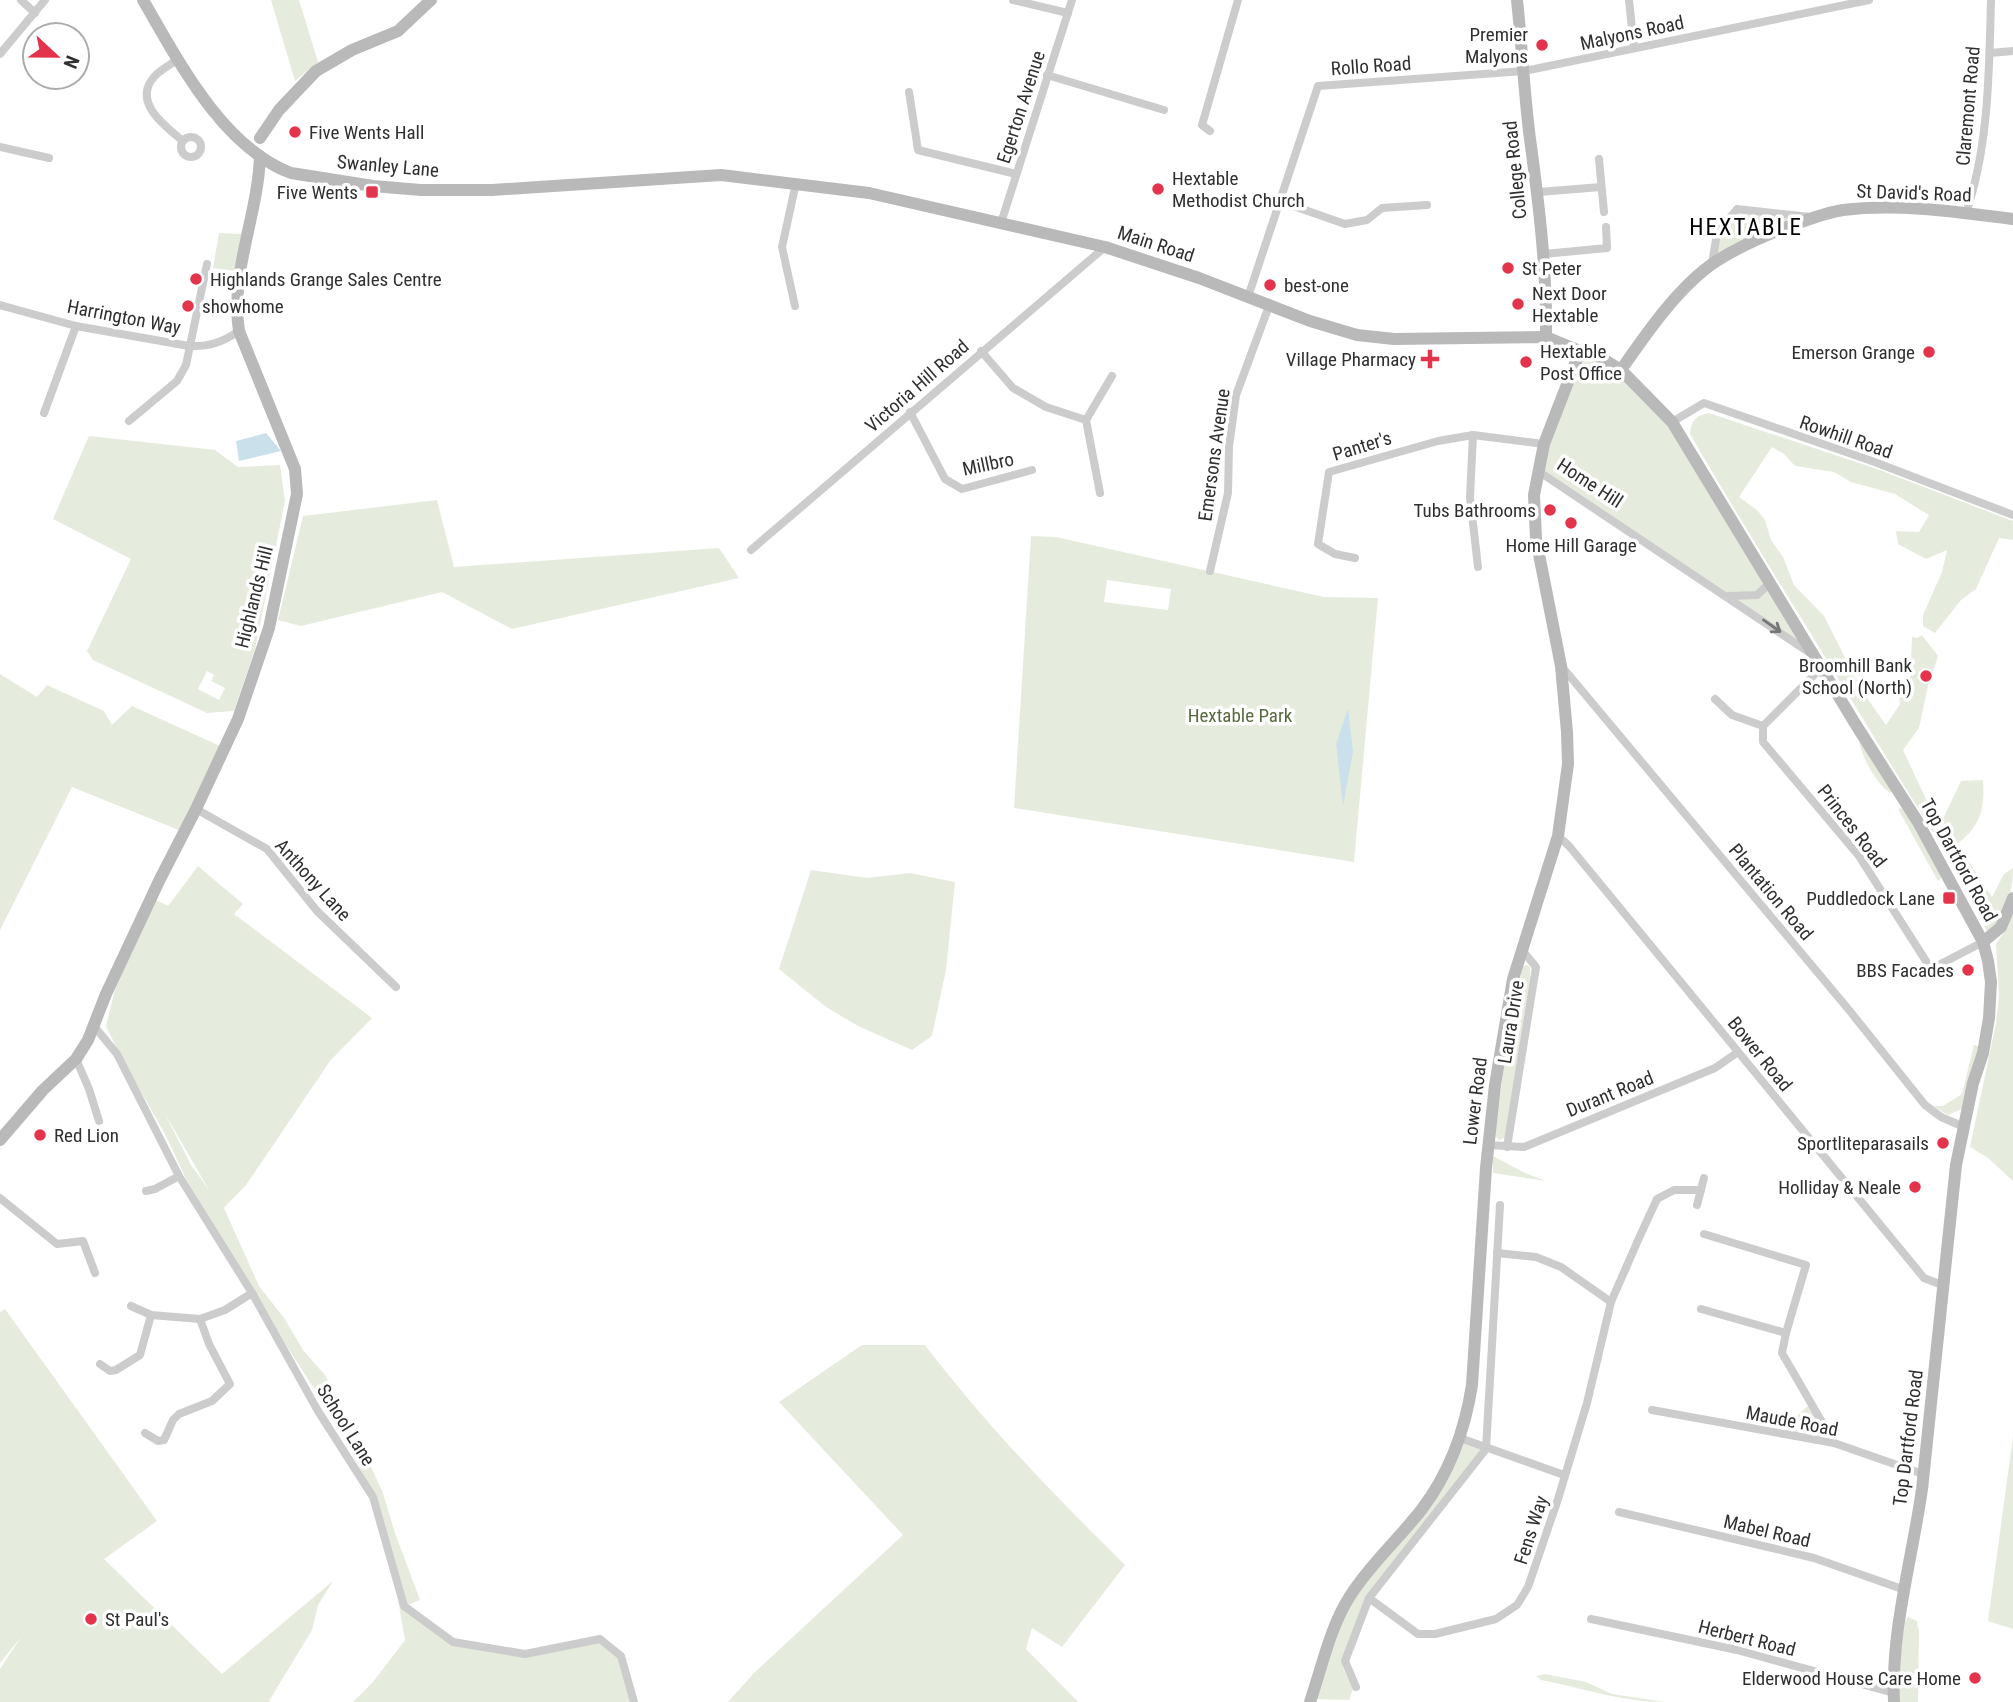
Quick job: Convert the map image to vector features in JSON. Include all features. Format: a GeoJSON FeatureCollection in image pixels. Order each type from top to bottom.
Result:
{"type":"FeatureCollection","features":[{"type":"Feature","properties":{"kind":"street"},"geometry":{"type":"LineString","coordinates":[[21,0],[35,13]]}},
{"type":"Feature","properties":{"kind":"street"},"geometry":{"type":"LineString","coordinates":[[0,54],[45,0]]}},
{"type":"Feature","properties":{"kind":"street","name":"Swanley Lane"},"geometry":{"type":"LineString","coordinates":[[143,0],[200,96],[235,134],[278,168],[313,178],[421,190],[492,190],[715,174]]}},
{"type":"Feature","properties":{"kind":"street"},"geometry":{"type":"LineString","coordinates":[[260,156],[260,138],[279,110],[316,71],[352,50],[398,31],[431,0]]}},
{"type":"Feature","properties":{"kind":"street"},"geometry":{"type":"LineString","coordinates":[[1013,0],[1068,13]]}},
{"type":"Feature","properties":{"kind":"street","name":"Egerton Avenue"},"geometry":{"type":"LineString","coordinates":[[1001,223],[1072,0]]}},
{"type":"Feature","properties":{"kind":"street"},"geometry":{"type":"LineString","coordinates":[[1210,131],[1202,125],[1238,0]]}},
{"type":"Feature","properties":{"kind":"street","name":"College Road"},"geometry":{"type":"LineString","coordinates":[[1517,0],[1530,137],[1539,192],[1546,337]]}},
{"type":"Feature","properties":{"kind":"street"},"geometry":{"type":"LineString","coordinates":[[1629,0],[1634,47]]}},
{"type":"Feature","properties":{"kind":"street","name":"Malyons Road"},"geometry":{"type":"LineString","coordinates":[[1524,71],[1870,0]]}},
{"type":"Feature","properties":{"kind":"street","name":"Claremont Road"},"geometry":{"type":"LineString","coordinates":[[1966,213],[1979,170],[1990,53],[1991,0]]}},
{"type":"Feature","properties":{"kind":"street"},"geometry":{"type":"LineString","coordinates":[[1990,53],[2013,51]]}},
{"type":"Feature","properties":{"kind":"street"},"geometry":{"type":"LineString","coordinates":[[177,60],[154,77],[147,96],[152,113],[183,141]]}},
{"type":"Feature","properties":{"kind":"street","name":"Rollo Road"},"geometry":{"type":"LineString","coordinates":[[1248,298],[1318,86],[1524,71]]}},
{"type":"Feature","properties":{"kind":"street"},"geometry":{"type":"LineString","coordinates":[[1047,75],[1164,110]]}},
{"type":"Feature","properties":{"kind":"street"},"geometry":{"type":"LineString","coordinates":[[909,92],[918,150],[1016,174]]}},
{"type":"Feature","properties":{"kind":"street"},"geometry":{"type":"LineString","coordinates":[[0,146],[49,158]]}},
{"type":"Feature","properties":{"kind":"street","name":"Highlands Hill"},"geometry":{"type":"LineString","coordinates":[[0,1139],[43,1090],[76,1059],[88,1041],[160,879],[197,809],[238,719],[269,628],[297,494],[295,469],[239,331],[237,297],[240,268],[260,178],[260,156]]}},
{"type":"Feature","properties":{"kind":"street"},"geometry":{"type":"LineString","coordinates":[[1599,159],[1604,212]]}},
{"type":"Feature","properties":{"kind":"street","name":"Main Road"},"geometry":{"type":"LineString","coordinates":[[715,174],[869,193],[1105,247],[1199,278],[1334,330],[1394,340],[1546,337],[1580,351]]}},
{"type":"Feature","properties":{"kind":"street"},"geometry":{"type":"LineString","coordinates":[[795,306],[782,247],[796,183]]}},
{"type":"Feature","properties":{"kind":"street"},"geometry":{"type":"LineString","coordinates":[[1539,192],[1601,187]]}},
{"type":"Feature","properties":{"kind":"street"},"geometry":{"type":"LineString","coordinates":[[1279,201],[1345,224],[1367,220],[1382,208],[1427,205]]}},
{"type":"Feature","properties":{"kind":"street"},"geometry":{"type":"LineString","coordinates":[[1404,207],[1405,216]]}},
{"type":"Feature","properties":{"kind":"street","name":"St David's Road"},"geometry":{"type":"LineString","coordinates":[[1621,370],[1650,328],[1687,287],[1712,264],[1750,241],[1815,217],[1843,210],[1898,208],[2013,219]]}},
{"type":"Feature","properties":{"kind":"street","name":"St David's Road"},"geometry":{"type":"LineString","coordinates":[[1712,264],[1717,233],[1737,209],[1815,217]]}},
{"type":"Feature","properties":{"kind":"street"},"geometry":{"type":"LineString","coordinates":[[1544,254],[1607,248],[1606,228]]}},
{"type":"Feature","properties":{"kind":"street","name":"Victoria Hill Road"},"geometry":{"type":"LineString","coordinates":[[751,550],[1105,247]]}},
{"type":"Feature","properties":{"kind":"street"},"geometry":{"type":"LineString","coordinates":[[129,421],[177,381],[186,365],[207,264]]}},
{"type":"Feature","properties":{"kind":"street","name":"Harrington Way"},"geometry":{"type":"LineString","coordinates":[[0,305],[76,326],[189,346],[203,347],[223,342],[239,331]]}},
{"type":"Feature","properties":{"kind":"street","name":"Emersons Avenue"},"geometry":{"type":"LineString","coordinates":[[1210,571],[1228,493],[1229,447],[1236,395],[1269,306]]}},
{"type":"Feature","properties":{"kind":"street"},"geometry":{"type":"LineString","coordinates":[[44,413],[76,326]]}},
{"type":"Feature","properties":{"kind":"street"},"geometry":{"type":"LineString","coordinates":[[981,351],[1013,388],[1046,407],[1086,420]]}},
{"type":"Feature","properties":{"kind":"street","name":"Top Dartford Road"},"geometry":{"type":"LineString","coordinates":[[1580,351],[1600,357],[1621,370],[1672,422],[1924,832],[1983,942],[1988,961],[1991,982],[1989,1018],[1956,1165],[1938,1322],[1937,1361],[1916,1532],[1896,1632],[1894,1698]]}},
{"type":"Feature","properties":{"kind":"street","name":"Home Hill"},"geometry":{"type":"LineString","coordinates":[[1580,351],[1544,443],[1538,471],[1728,596],[1819,662]]}},
{"type":"Feature","properties":{"kind":"street"},"geometry":{"type":"LineString","coordinates":[[1100,493],[1086,420],[1111,376]]}},
{"type":"Feature","properties":{"kind":"street","name":"Rowhill Road"},"geometry":{"type":"LineString","coordinates":[[1672,422],[1704,403],[1871,461],[2013,515]]}},
{"type":"Feature","properties":{"kind":"street","name":"Millbro"},"geometry":{"type":"LineString","coordinates":[[910,412],[945,479],[962,489],[1032,470]]}},
{"type":"Feature","properties":{"kind":"street"},"geometry":{"type":"LineString","coordinates":[[1473,435],[1470,497],[1478,567]]}},
{"type":"Feature","properties":{"kind":"street","name":"Panter's"},"geometry":{"type":"LineString","coordinates":[[1355,558],[1335,554],[1318,544],[1329,472],[1427,444],[1473,435],[1544,443]]}},
{"type":"Feature","properties":{"kind":"street","name":"Lower Road"},"geometry":{"type":"LineString","coordinates":[[1310,1702],[1326,1652],[1348,1599],[1422,1509],[1449,1464],[1467,1416],[1472,1385],[1488,1145],[1495,1085],[1513,979],[1558,836],[1567,764],[1561,666],[1536,539],[1534,495],[1538,471]]}},
{"type":"Feature","properties":{"kind":"street"},"geometry":{"type":"LineString","coordinates":[[1728,596],[1757,595],[1771,582]]}},
{"type":"Feature","properties":{"kind":"street"},"geometry":{"type":"LineString","coordinates":[[1715,699],[1732,715],[1763,726],[1819,662]]}},
{"type":"Feature","properties":{"kind":"street","name":"Plantation Road"},"geometry":{"type":"LineString","coordinates":[[1561,666],[1806,957],[1925,1105],[1941,1117],[1964,1127]]}},
{"type":"Feature","properties":{"kind":"street","name":"Princes Road"},"geometry":{"type":"LineString","coordinates":[[1763,726],[1763,742],[1859,856],[1931,969],[1983,942]]}},
{"type":"Feature","properties":{"kind":"street","name":"Anthony Lane"},"geometry":{"type":"LineString","coordinates":[[197,809],[267,849],[317,911],[396,987]]}},
{"type":"Feature","properties":{"kind":"street","name":"Bower Road"},"geometry":{"type":"LineString","coordinates":[[1558,836],[1924,1278],[1942,1285]]}},
{"type":"Feature","properties":{"kind":"street"},"geometry":{"type":"LineString","coordinates":[[1983,942],[2001,927],[2013,898]]}},
{"type":"Feature","properties":{"kind":"street","name":"Laura Drive"},"geometry":{"type":"LineString","coordinates":[[1507,1147],[1536,967],[1522,950]]}},
{"type":"Feature","properties":{"kind":"street","name":"School Lane"},"geometry":{"type":"LineString","coordinates":[[94,1026],[117,1054],[179,1176],[252,1293],[318,1411],[373,1497],[404,1606],[453,1642],[525,1654],[600,1639],[621,1656],[634,1702]]}},
{"type":"Feature","properties":{"kind":"street","name":"Durant Road"},"geometry":{"type":"LineString","coordinates":[[1488,1145],[1524,1147],[1716,1068],[1738,1052]]}},
{"type":"Feature","properties":{"kind":"street"},"geometry":{"type":"LineString","coordinates":[[76,1059],[99,1121]]}},
{"type":"Feature","properties":{"kind":"street"},"geometry":{"type":"LineString","coordinates":[[145,1191],[155,1189],[179,1176]]}},
{"type":"Feature","properties":{"kind":"street"},"geometry":{"type":"LineString","coordinates":[[1697,1205],[1704,1178]]}},
{"type":"Feature","properties":{"kind":"street","name":"Fens Way"},"geometry":{"type":"LineString","coordinates":[[1369,1598],[1418,1634],[1435,1634],[1496,1619],[1517,1605],[1525,1593],[1558,1499],[1587,1403],[1611,1302],[1657,1199],[1674,1190],[1701,1190]]}},
{"type":"Feature","properties":{"kind":"street"},"geometry":{"type":"LineString","coordinates":[[0,1198],[57,1244],[83,1241],[95,1273]]}},
{"type":"Feature","properties":{"kind":"street"},"geometry":{"type":"LineString","coordinates":[[1356,1687],[1345,1661],[1369,1598],[1486,1449],[1500,1205]]}},
{"type":"Feature","properties":{"kind":"street"},"geometry":{"type":"LineString","coordinates":[[1704,1234],[1806,1265],[1782,1353],[1834,1443]]}},
{"type":"Feature","properties":{"kind":"street"},"geometry":{"type":"LineString","coordinates":[[1497,1252],[1536,1257],[1562,1267],[1611,1302]]}},
{"type":"Feature","properties":{"kind":"street"},"geometry":{"type":"LineString","coordinates":[[131,1306],[151,1315],[200,1319],[225,1310],[252,1293]]}},
{"type":"Feature","properties":{"kind":"street"},"geometry":{"type":"LineString","coordinates":[[1702,1310],[1786,1333]]}},
{"type":"Feature","properties":{"kind":"street"},"geometry":{"type":"LineString","coordinates":[[100,1364],[110,1371],[117,1370],[140,1356],[151,1315]]}},
{"type":"Feature","properties":{"kind":"street"},"geometry":{"type":"LineString","coordinates":[[145,1433],[158,1441],[164,1440],[173,1420],[179,1414],[212,1401],[230,1384],[209,1344],[200,1319]]}},
{"type":"Feature","properties":{"kind":"street","name":"Maude Road"},"geometry":{"type":"LineString","coordinates":[[1652,1410],[1834,1443],[1923,1474]]}},
{"type":"Feature","properties":{"kind":"street"},"geometry":{"type":"LineString","coordinates":[[1460,1438],[1564,1475]]}},
{"type":"Feature","properties":{"kind":"street","name":"Mabel Road"},"geometry":{"type":"LineString","coordinates":[[1619,1512],[1814,1558],[1905,1590]]}},
{"type":"Feature","properties":{"kind":"street","name":"Herbert Road"},"geometry":{"type":"LineString","coordinates":[[1591,1619],[1737,1650],[1894,1698]]}},
{"type":"Feature","properties":{"kind":"green space"},"geometry":{"type":"Polygon","coordinates":[[[271,0],[299,0],[318,62],[295,81],[271,0]]]}},
{"type":"Feature","properties":{"kind":"green space"},"geometry":{"type":"Polygon","coordinates":[[[1738,210],[1812,217],[1715,262],[1718,234],[1738,210]]]}},
{"type":"Feature","properties":{"kind":"green space"},"geometry":{"type":"Polygon","coordinates":[[[219,233],[242,234],[235,271],[213,268],[219,233]]]}},
{"type":"Feature","properties":{"kind":"green space"},"geometry":{"type":"Polygon","coordinates":[[[1579,352],[1600,357],[1663,411],[1815,656],[1538,471],[1579,352]]]}},
{"type":"Feature","properties":{"kind":"green space"},"geometry":{"type":"Polygon","coordinates":[[[1709,413],[1877,469],[2013,521],[2013,540],[1999,538],[1976,589],[1961,600],[1935,633],[1923,626],[1923,615],[1942,572],[1947,550],[1926,559],[1898,544],[1896,531],[1919,532],[1929,515],[1895,494],[1851,482],[1834,472],[1795,466],[1784,454],[1772,447],[1739,497],[1758,511],[1765,520],[1771,540],[1783,557],[1794,585],[1824,616],[1862,691],[1886,725],[1900,704],[1898,691],[1910,679],[1912,637],[1922,635],[1938,656],[1919,728],[1903,750],[1933,814],[1941,823],[1961,781],[1983,780],[1980,816],[1957,844],[1992,897],[2004,874],[2013,868],[2007,904],[1988,934],[1938,840],[1690,434],[1695,419],[1709,413]]]}},
{"type":"Feature","properties":{"kind":"green space"},"geometry":{"type":"Polygon","coordinates":[[[89,436],[215,450],[238,467],[280,465],[285,501],[255,649],[234,711],[207,713],[93,660],[87,651],[131,559],[53,519],[89,436]],[[207,671],[198,689],[219,700],[225,688],[211,681],[214,675],[207,671]]]}},
{"type":"Feature","properties":{"kind":"green space"},"geometry":{"type":"Polygon","coordinates":[[[437,500],[454,567],[719,548],[739,578],[512,629],[442,592],[301,626],[278,620],[303,516],[437,500]]]}},
{"type":"Feature","properties":{"kind":"green space","name":"Hextable Park"},"geometry":{"type":"Polygon","coordinates":[[[1031,536],[1056,537],[1324,597],[1378,598],[1354,862],[1014,808],[1031,536]],[[1107,580],[1104,602],[1168,610],[1171,589],[1107,580]]]}},
{"type":"Feature","properties":{"kind":"green space"},"geometry":{"type":"Polygon","coordinates":[[[0,674],[37,697],[47,685],[104,711],[112,725],[132,706],[220,746],[181,831],[72,787],[0,930],[0,674]]]}},
{"type":"Feature","properties":{"kind":"green space"},"geometry":{"type":"Polygon","coordinates":[[[1865,739],[1896,789],[1890,793],[1875,777],[1867,763],[1859,742],[1865,739]]]}},
{"type":"Feature","properties":{"kind":"green space"},"geometry":{"type":"Polygon","coordinates":[[[1898,809],[1914,815],[1947,873],[1938,881],[1898,809]]]}},
{"type":"Feature","properties":{"kind":"green space"},"geometry":{"type":"Polygon","coordinates":[[[198,866],[243,904],[234,914],[372,1018],[330,1061],[246,1185],[224,1208],[259,1286],[284,1318],[303,1350],[325,1375],[337,1397],[345,1423],[383,1493],[420,1600],[405,1606],[454,1642],[525,1654],[600,1639],[621,1656],[630,1702],[353,1702],[373,1682],[405,1640],[388,1542],[376,1498],[330,1413],[252,1293],[186,1179],[166,1136],[106,1026],[115,989],[154,899],[168,906],[198,866]],[[164,1112],[191,1165],[209,1190],[164,1112]]]}},
{"type":"Feature","properties":{"kind":"green space"},"geometry":{"type":"Polygon","coordinates":[[[811,870],[867,878],[910,873],[955,882],[946,970],[932,1036],[912,1050],[858,1026],[826,1007],[779,969],[811,870]]]}},
{"type":"Feature","properties":{"kind":"green space"},"geometry":{"type":"Polygon","coordinates":[[[2013,898],[2013,1181],[1988,1158],[1970,1147],[1996,1023],[1999,996],[1996,944],[2004,932],[2013,898]]]}},
{"type":"Feature","properties":{"kind":"green space"},"geometry":{"type":"Polygon","coordinates":[[[1523,966],[1530,967],[1530,978],[1505,1138],[1499,1140],[1495,1136],[1496,1125],[1510,1025],[1523,966]]]}},
{"type":"Feature","properties":{"kind":"green space"},"geometry":{"type":"Polygon","coordinates":[[[1974,1045],[1979,1046],[1964,1108],[1948,1115],[1933,1106],[1943,1106],[1962,1094],[1974,1045]]]}},
{"type":"Feature","properties":{"kind":"green space"},"geometry":{"type":"Polygon","coordinates":[[[1493,1156],[1523,1172],[1546,1181],[1493,1173],[1493,1156]]]}},
{"type":"Feature","properties":{"kind":"green space"},"geometry":{"type":"Polygon","coordinates":[[[5,1309],[157,1521],[104,1559],[222,1674],[333,1581],[318,1605],[312,1630],[269,1701],[271,1702],[0,1702],[0,1669],[21,1637],[0,1663],[0,1312],[5,1309]]]}},
{"type":"Feature","properties":{"kind":"green space"},"geometry":{"type":"Polygon","coordinates":[[[862,1345],[925,1345],[1021,1459],[1125,1565],[1062,1647],[1032,1628],[1026,1649],[1078,1702],[728,1702],[754,1673],[903,1535],[779,1402],[862,1345]]]}},
{"type":"Feature","properties":{"kind":"green space"},"geometry":{"type":"Polygon","coordinates":[[[1810,1404],[1834,1443],[1778,1434],[1810,1404]]]}},
{"type":"Feature","properties":{"kind":"green space"},"geometry":{"type":"Polygon","coordinates":[[[2013,1436],[2013,1629],[1988,1621],[2013,1436]]]}},
{"type":"Feature","properties":{"kind":"green space"},"geometry":{"type":"Polygon","coordinates":[[[1460,1438],[1485,1449],[1369,1598],[1343,1668],[1353,1689],[1349,1700],[1312,1699],[1342,1613],[1422,1509],[1460,1438]]]}},
{"type":"Feature","properties":{"kind":"green space"},"geometry":{"type":"Polygon","coordinates":[[[1908,1617],[1917,1621],[1919,1631],[1918,1702],[1900,1702],[1900,1660],[1908,1617]]]}},
{"type":"Feature","properties":{"kind":"green space"},"geometry":{"type":"Polygon","coordinates":[[[1545,1674],[1586,1682],[1612,1694],[1665,1702],[1618,1697],[1541,1680],[1536,1676],[1545,1674]]]}},
{"type":"Feature","properties":{"kind":"water"},"geometry":{"type":"Polygon","coordinates":[[[266,433],[281,451],[239,461],[236,441],[266,433]]]}},
{"type":"Feature","properties":{"kind":"water"},"geometry":{"type":"Polygon","coordinates":[[[1348,708],[1353,752],[1343,806],[1336,744],[1348,708]]]}},
{"type":"Feature","properties":{"kind":"place","name":"Premier Malyons"},"geometry":{"type":"Point","coordinates":[1542,45]}},
{"type":"Feature","properties":{"kind":"place","name":"Five Wents Hall"},"geometry":{"type":"Point","coordinates":[295,132]}},
{"type":"Feature","properties":{"kind":"place","name":"Hextable Methodist Church"},"geometry":{"type":"Point","coordinates":[1158,189]}},
{"type":"Feature","properties":{"kind":"place","name":"Five Wents"},"geometry":{"type":"Point","coordinates":[372,192]}},
{"type":"Feature","properties":{"kind":"place","name":"St Peter"},"geometry":{"type":"Point","coordinates":[1508,268]}},
{"type":"Feature","properties":{"kind":"place","name":"Highlands Grange Sales Centre"},"geometry":{"type":"Point","coordinates":[196,279]}},
{"type":"Feature","properties":{"kind":"place","name":"best-one"},"geometry":{"type":"Point","coordinates":[1270,285]}},
{"type":"Feature","properties":{"kind":"place","name":"Next Door Hextable"},"geometry":{"type":"Point","coordinates":[1518,304]}},
{"type":"Feature","properties":{"kind":"place","name":"showhome"},"geometry":{"type":"Point","coordinates":[188,306]}},
{"type":"Feature","properties":{"kind":"place","name":"Emerson Grange"},"geometry":{"type":"Point","coordinates":[1929,352]}},
{"type":"Feature","properties":{"kind":"place","name":"Village Pharmacy"},"geometry":{"type":"Point","coordinates":[1430,359]}},
{"type":"Feature","properties":{"kind":"place","name":"Hextable Post Office"},"geometry":{"type":"Point","coordinates":[1526,362]}},
{"type":"Feature","properties":{"kind":"place","name":"Tubs Bathrooms"},"geometry":{"type":"Point","coordinates":[1550,510]}},
{"type":"Feature","properties":{"kind":"place","name":"Home Hill Garage"},"geometry":{"type":"Point","coordinates":[1571,523]}},
{"type":"Feature","properties":{"kind":"place","name":"Broomhill Bank School (North)"},"geometry":{"type":"Point","coordinates":[1926,676]}},
{"type":"Feature","properties":{"kind":"place","name":"Puddledock Lane"},"geometry":{"type":"Point","coordinates":[1949,898]}},
{"type":"Feature","properties":{"kind":"place","name":"BBS Facades"},"geometry":{"type":"Point","coordinates":[1968,970]}},
{"type":"Feature","properties":{"kind":"place","name":"Red Lion"},"geometry":{"type":"Point","coordinates":[40,1135]}},
{"type":"Feature","properties":{"kind":"place","name":"Sportliteparasails"},"geometry":{"type":"Point","coordinates":[1943,1143]}},
{"type":"Feature","properties":{"kind":"place","name":"Holliday & Neale"},"geometry":{"type":"Point","coordinates":[1915,1187]}},
{"type":"Feature","properties":{"kind":"place","name":"St Paul's"},"geometry":{"type":"Point","coordinates":[91,1619]}},
{"type":"Feature","properties":{"kind":"place","name":"Elderwood House Care Home"},"geometry":{"type":"Point","coordinates":[1975,1678]}},
{"type":"Feature","properties":{"kind":"district","name":"HEXTABLE"},"geometry":{"type":"Point","coordinates":[1746,227]}}]}
